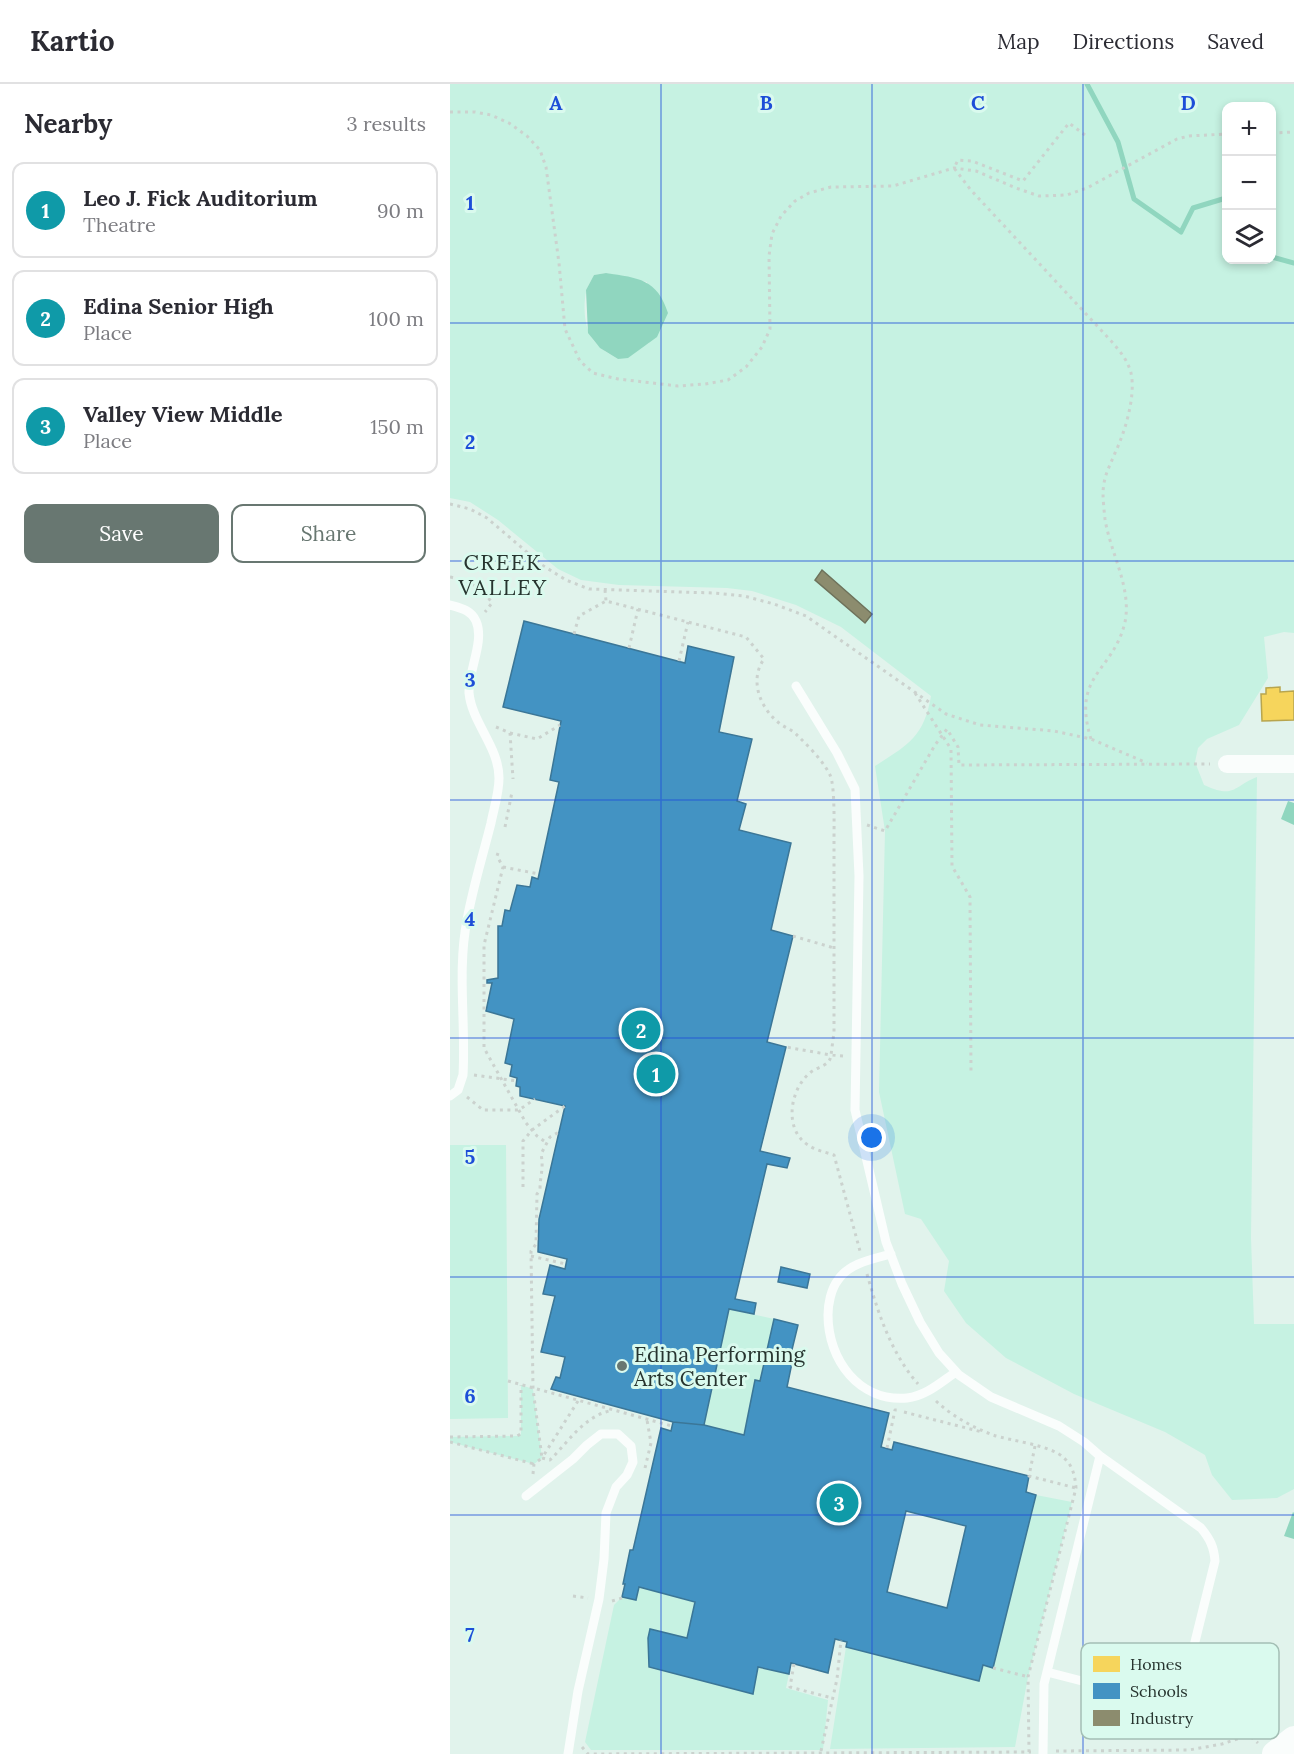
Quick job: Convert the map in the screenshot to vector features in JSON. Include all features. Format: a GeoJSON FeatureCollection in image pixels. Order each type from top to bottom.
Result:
{"type":"FeatureCollection","features":[{"type":"Feature","properties":{"kind":"street"},"geometry":{"type":"LineString","coordinates":[[1227,764],[1294,764]]}},
{"type":"Feature","properties":{"kind":"street"},"geometry":{"type":"LineString","coordinates":[[1275,1754],[1294,1739]]}},
{"type":"Feature","properties":{"kind":"lane"},"geometry":{"type":"LineString","coordinates":[[450,605],[462,608],[471,614],[479,631],[470,680],[471,705],[497,764],[499,779],[496,801],[467,920],[464,942],[463,1075],[458,1090],[450,1096]]}},
{"type":"Feature","properties":{"kind":"lane"},"geometry":{"type":"LineString","coordinates":[[796,686],[837,753],[855,789],[859,876],[855,1110],[891,1254],[920,1322],[939,1353],[956,1372],[991,1397],[1059,1426],[1084,1442],[1100,1456],[1201,1528],[1209,1538],[1214,1548],[1215,1561],[1195,1643]]}},
{"type":"Feature","properties":{"kind":"lane"},"geometry":{"type":"LineString","coordinates":[[891,1254],[848,1269],[837,1280],[828,1308],[828,1328],[834,1353],[844,1370],[857,1383],[873,1393],[891,1398],[909,1398],[926,1392],[956,1372]]}},
{"type":"Feature","properties":{"kind":"lane"},"geometry":{"type":"LineString","coordinates":[[526,1496],[573,1460],[586,1445],[601,1434],[618,1434],[631,1446],[633,1462],[627,1475],[616,1487],[606,1513],[599,1599],[578,1691],[568,1754]]}},
{"type":"Feature","properties":{"kind":"lane"},"geometry":{"type":"LineString","coordinates":[[1043,1752],[1044,1684],[1100,1456]]}},
{"type":"Feature","properties":{"kind":"lane"},"geometry":{"type":"LineString","coordinates":[[1047,1672],[1081,1681]]}},
{"type":"Feature","properties":{"kind":"path"},"geometry":{"type":"LineString","coordinates":[[450,112],[475,112],[509,123],[527,136],[540,150],[546,167],[565,329],[580,361],[593,373],[618,380],[678,386],[728,380],[747,367],[762,347],[770,329],[769,256],[772,234],[781,216],[795,201],[809,193],[831,187],[893,186],[954,168],[976,171],[1040,196],[1067,195],[1087,188],[1177,139],[1222,134]]}},
{"type":"Feature","properties":{"kind":"path"},"geometry":{"type":"LineString","coordinates":[[954,168],[958,160],[972,161],[1023,181],[1069,123],[1085,135]]}},
{"type":"Feature","properties":{"kind":"path"},"geometry":{"type":"LineString","coordinates":[[1276,133],[1294,132]]}},
{"type":"Feature","properties":{"kind":"path"},"geometry":{"type":"LineString","coordinates":[[954,168],[970,189],[1112,342],[1123,356],[1131,373],[1132,394],[1124,431],[1105,474],[1103,492],[1105,519],[1125,595],[1125,620],[1117,643],[1089,686],[1085,702],[1085,720],[1091,739]]}},
{"type":"Feature","properties":{"kind":"path"},"geometry":{"type":"LineString","coordinates":[[450,504],[470,509],[488,518],[542,566],[566,580],[589,589],[713,593],[744,596],[774,604],[806,616],[946,714],[980,725],[1054,731],[1091,739],[1147,764]]}},
{"type":"Feature","properties":{"kind":"path"},"geometry":{"type":"LineString","coordinates":[[605,590],[606,601]]}},
{"type":"Feature","properties":{"kind":"path"},"geometry":{"type":"LineString","coordinates":[[574,634],[579,616],[606,601],[746,637],[764,659],[759,667],[757,684],[766,710],[813,751],[832,777],[834,1032],[831,1055],[786,1047]]}},
{"type":"Feature","properties":{"kind":"path"},"geometry":{"type":"LineString","coordinates":[[629,648],[638,609]]}},
{"type":"Feature","properties":{"kind":"path"},"geometry":{"type":"LineString","coordinates":[[679,661],[688,622]]}},
{"type":"Feature","properties":{"kind":"path"},"geometry":{"type":"LineString","coordinates":[[914,691],[951,749],[952,866],[970,897],[971,1075]]}},
{"type":"Feature","properties":{"kind":"path"},"geometry":{"type":"LineString","coordinates":[[510,733],[537,739],[560,725]]}},
{"type":"Feature","properties":{"kind":"path"},"geometry":{"type":"LineString","coordinates":[[885,831],[947,729],[958,747],[959,765],[1227,764]]}},
{"type":"Feature","properties":{"kind":"path"},"geometry":{"type":"LineString","coordinates":[[503,867],[539,874]]}},
{"type":"Feature","properties":{"kind":"path"},"geometry":{"type":"LineString","coordinates":[[793,936],[834,948]]}},
{"type":"Feature","properties":{"kind":"path"},"geometry":{"type":"LineString","coordinates":[[463,1075],[481,1075],[516,1082]]}},
{"type":"Feature","properties":{"kind":"path"},"geometry":{"type":"LineString","coordinates":[[458,1090],[483,1110],[519,1110],[535,1099]]}},
{"type":"Feature","properties":{"kind":"path"},"geometry":{"type":"LineString","coordinates":[[523,1187],[523,1141],[532,1130],[565,1106]]}},
{"type":"Feature","properties":{"kind":"path"},"geometry":{"type":"LineString","coordinates":[[542,1458],[533,1389],[531,1251],[536,1244],[537,1194],[540,1190],[540,1178],[544,1168],[541,1154],[550,1137],[559,1132]]}},
{"type":"Feature","properties":{"kind":"path"},"geometry":{"type":"LineString","coordinates":[[531,1256],[566,1264]]}},
{"type":"Feature","properties":{"kind":"path"},"geometry":{"type":"LineString","coordinates":[[508,1382],[672,1426]]}},
{"type":"Feature","properties":{"kind":"path"},"geometry":{"type":"LineString","coordinates":[[450,1437],[517,1436],[521,1434],[521,1385]]}},
{"type":"Feature","properties":{"kind":"path"},"geometry":{"type":"LineString","coordinates":[[532,1481],[534,1464],[542,1458],[578,1401]]}},
{"type":"Feature","properties":{"kind":"path"},"geometry":{"type":"LineString","coordinates":[[887,1448],[895,1410],[992,1434]]}},
{"type":"Feature","properties":{"kind":"path"},"geometry":{"type":"LineString","coordinates":[[542,1458],[550,1460],[586,1422],[598,1413],[610,1411]]}},
{"type":"Feature","properties":{"kind":"path"},"geometry":{"type":"LineString","coordinates":[[643,1473],[647,1465],[651,1443],[647,1420]]}},
{"type":"Feature","properties":{"kind":"path"},"geometry":{"type":"LineString","coordinates":[[450,1442],[534,1464]]}},
{"type":"Feature","properties":{"kind":"path"},"geometry":{"type":"LineString","coordinates":[[1035,1446],[1029,1476],[1076,1488]]}},
{"type":"Feature","properties":{"kind":"path"},"geometry":{"type":"LineString","coordinates":[[610,1601],[611,1591]]}},
{"type":"Feature","properties":{"kind":"path"},"geometry":{"type":"LineString","coordinates":[[821,1751],[837,1679],[841,1640]]}},
{"type":"Feature","properties":{"kind":"path"},"geometry":{"type":"LineString","coordinates":[[794,1664],[790,1687],[832,1698]]}},
{"type":"Feature","properties":{"kind":"path"},"geometry":{"type":"LineString","coordinates":[[579,1742],[588,1754],[821,1751],[1043,1752],[1189,1750],[1237,1739]]}},
{"type":"Feature","properties":{"kind":"shaded area"},"geometry":{"type":"Polygon","coordinates":[[[450,84],[1294,84],[1294,633],[1284,632],[1264,637],[1268,678],[1239,725],[1207,739],[1198,748],[1195,762],[1204,785],[1222,791],[1233,790],[1257,777],[1251,1238],[1254,1324],[1294,1324],[1294,1489],[1277,1498],[1232,1500],[1212,1475],[1205,1455],[1165,1432],[1074,1394],[1006,1358],[966,1323],[944,1291],[949,1261],[921,1219],[905,1214],[879,1092],[885,831],[875,766],[897,752],[919,731],[931,696],[841,627],[796,605],[752,591],[727,588],[619,585],[581,580],[558,569],[498,520],[470,502],[450,498],[450,84]],[[606,273],[594,275],[587,288],[585,318],[591,337],[603,350],[618,359],[649,343],[647,282],[606,273]]]}},
{"type":"Feature","properties":{"kind":"shaded area"},"geometry":{"type":"Polygon","coordinates":[[[606,273],[645,282],[658,293],[668,313],[657,337],[628,358],[618,359],[600,348],[588,333],[586,290],[594,275],[606,273]]]}},
{"type":"Feature","properties":{"kind":"shaded area"},"geometry":{"type":"Polygon","coordinates":[[[1288,801],[1294,803],[1294,825],[1281,819],[1288,801]]]}},
{"type":"Feature","properties":{"kind":"shaded area"},"geometry":{"type":"Polygon","coordinates":[[[450,1145],[506,1145],[508,1418],[450,1419],[450,1145]]]}},
{"type":"Feature","properties":{"kind":"shaded area"},"geometry":{"type":"Polygon","coordinates":[[[729,1309],[774,1319],[760,1381],[755,1381],[744,1435],[704,1425],[729,1309]]]}},
{"type":"Feature","properties":{"kind":"shaded area"},"geometry":{"type":"Polygon","coordinates":[[[521,1385],[533,1389],[542,1458],[534,1464],[450,1442],[450,1437],[517,1436],[521,1434],[521,1385]]]}},
{"type":"Feature","properties":{"kind":"shaded area"},"geometry":{"type":"Polygon","coordinates":[[[1036,1495],[1072,1502],[1028,1677],[1015,1747],[830,1749],[846,1647],[978,1681],[983,1665],[993,1668],[1036,1495]]]}},
{"type":"Feature","properties":{"kind":"shaded area"},"geometry":{"type":"Polygon","coordinates":[[[1294,1513],[1294,1539],[1284,1536],[1294,1513]]]}},
{"type":"Feature","properties":{"kind":"shaded area"},"geometry":{"type":"Polygon","coordinates":[[[639,1587],[695,1602],[687,1638],[650,1630],[649,1667],[753,1694],[758,1667],[789,1674],[786,1688],[828,1700],[823,1750],[591,1750],[585,1742],[614,1605],[622,1597],[636,1600],[639,1587]]]}},
{"type":"Feature","properties":{"kind":"building: Homes"},"geometry":{"type":"Polygon","coordinates":[[[1280,687],[1280,692],[1294,691],[1294,720],[1262,721],[1261,694],[1266,694],[1266,688],[1280,687]]]}},
{"type":"Feature","properties":{"kind":"building: Schools"},"geometry":{"type":"Polygon","coordinates":[[[524,621],[685,663],[688,646],[734,657],[719,732],[752,739],[737,801],[746,804],[739,830],[791,843],[771,930],[793,936],[767,1042],[786,1047],[760,1151],[790,1158],[787,1168],[767,1164],[735,1299],[756,1303],[754,1314],[729,1309],[704,1425],[673,1422],[551,1389],[556,1377],[560,1378],[565,1357],[541,1352],[555,1296],[543,1294],[550,1265],[565,1269],[567,1259],[538,1252],[539,1219],[565,1106],[520,1096],[520,1087],[516,1086],[517,1078],[510,1076],[512,1065],[505,1063],[514,1019],[486,1011],[492,983],[487,983],[487,980],[498,978],[498,926],[502,926],[505,910],[510,911],[517,885],[530,887],[532,877],[538,879],[559,782],[550,780],[561,721],[503,707],[524,621]]]}},
{"type":"Feature","properties":{"kind":"building: Schools"},"geometry":{"type":"Polygon","coordinates":[[[781,1267],[810,1274],[807,1288],[778,1282],[781,1267]]]}},
{"type":"Feature","properties":{"kind":"building: Schools"},"geometry":{"type":"Polygon","coordinates":[[[774,1319],[798,1325],[789,1362],[792,1363],[787,1387],[889,1413],[881,1447],[892,1450],[894,1442],[1029,1476],[1026,1492],[1036,1495],[993,1668],[983,1665],[979,1681],[846,1647],[847,1642],[835,1639],[828,1673],[791,1663],[789,1674],[758,1667],[753,1694],[649,1667],[650,1629],[687,1638],[695,1602],[639,1587],[636,1600],[622,1597],[630,1550],[633,1550],[661,1428],[671,1431],[673,1422],[704,1425],[744,1435],[755,1380],[760,1381],[774,1319]],[[906,1511],[887,1592],[947,1608],[966,1526],[906,1511]]]}},
{"type":"Feature","properties":{"kind":"building: Industry"},"geometry":{"type":"Polygon","coordinates":[[[822,570],[872,614],[865,623],[815,580],[822,570]]]}},
{"type":"Feature","properties":{"kind":"waterway"},"geometry":{"type":"LineString","coordinates":[[1087,84],[1118,142],[1134,199],[1181,232],[1193,208],[1222,199]]}},
{"type":"Feature","properties":{"kind":"waterway"},"geometry":{"type":"LineString","coordinates":[[1276,258],[1294,263]]}},
{"type":"Feature","properties":{"kind":"place","name":"Edina Senior High"},"geometry":{"type":"Point","coordinates":[641,1030]}},
{"type":"Feature","properties":{"kind":"place","name":"Leo J. Fick Auditorium"},"geometry":{"type":"Point","coordinates":[656,1074]}},
{"type":"Feature","properties":{"kind":"place","name":"Edina Performing Arts Center"},"geometry":{"type":"Point","coordinates":[622,1366]}},
{"type":"Feature","properties":{"kind":"place","name":"Valley View Middle"},"geometry":{"type":"Point","coordinates":[839,1503]}},
{"type":"Feature","properties":{"kind":"district","name":"CREEK VALLEY"},"geometry":{"type":"Point","coordinates":[503,574]}}]}
